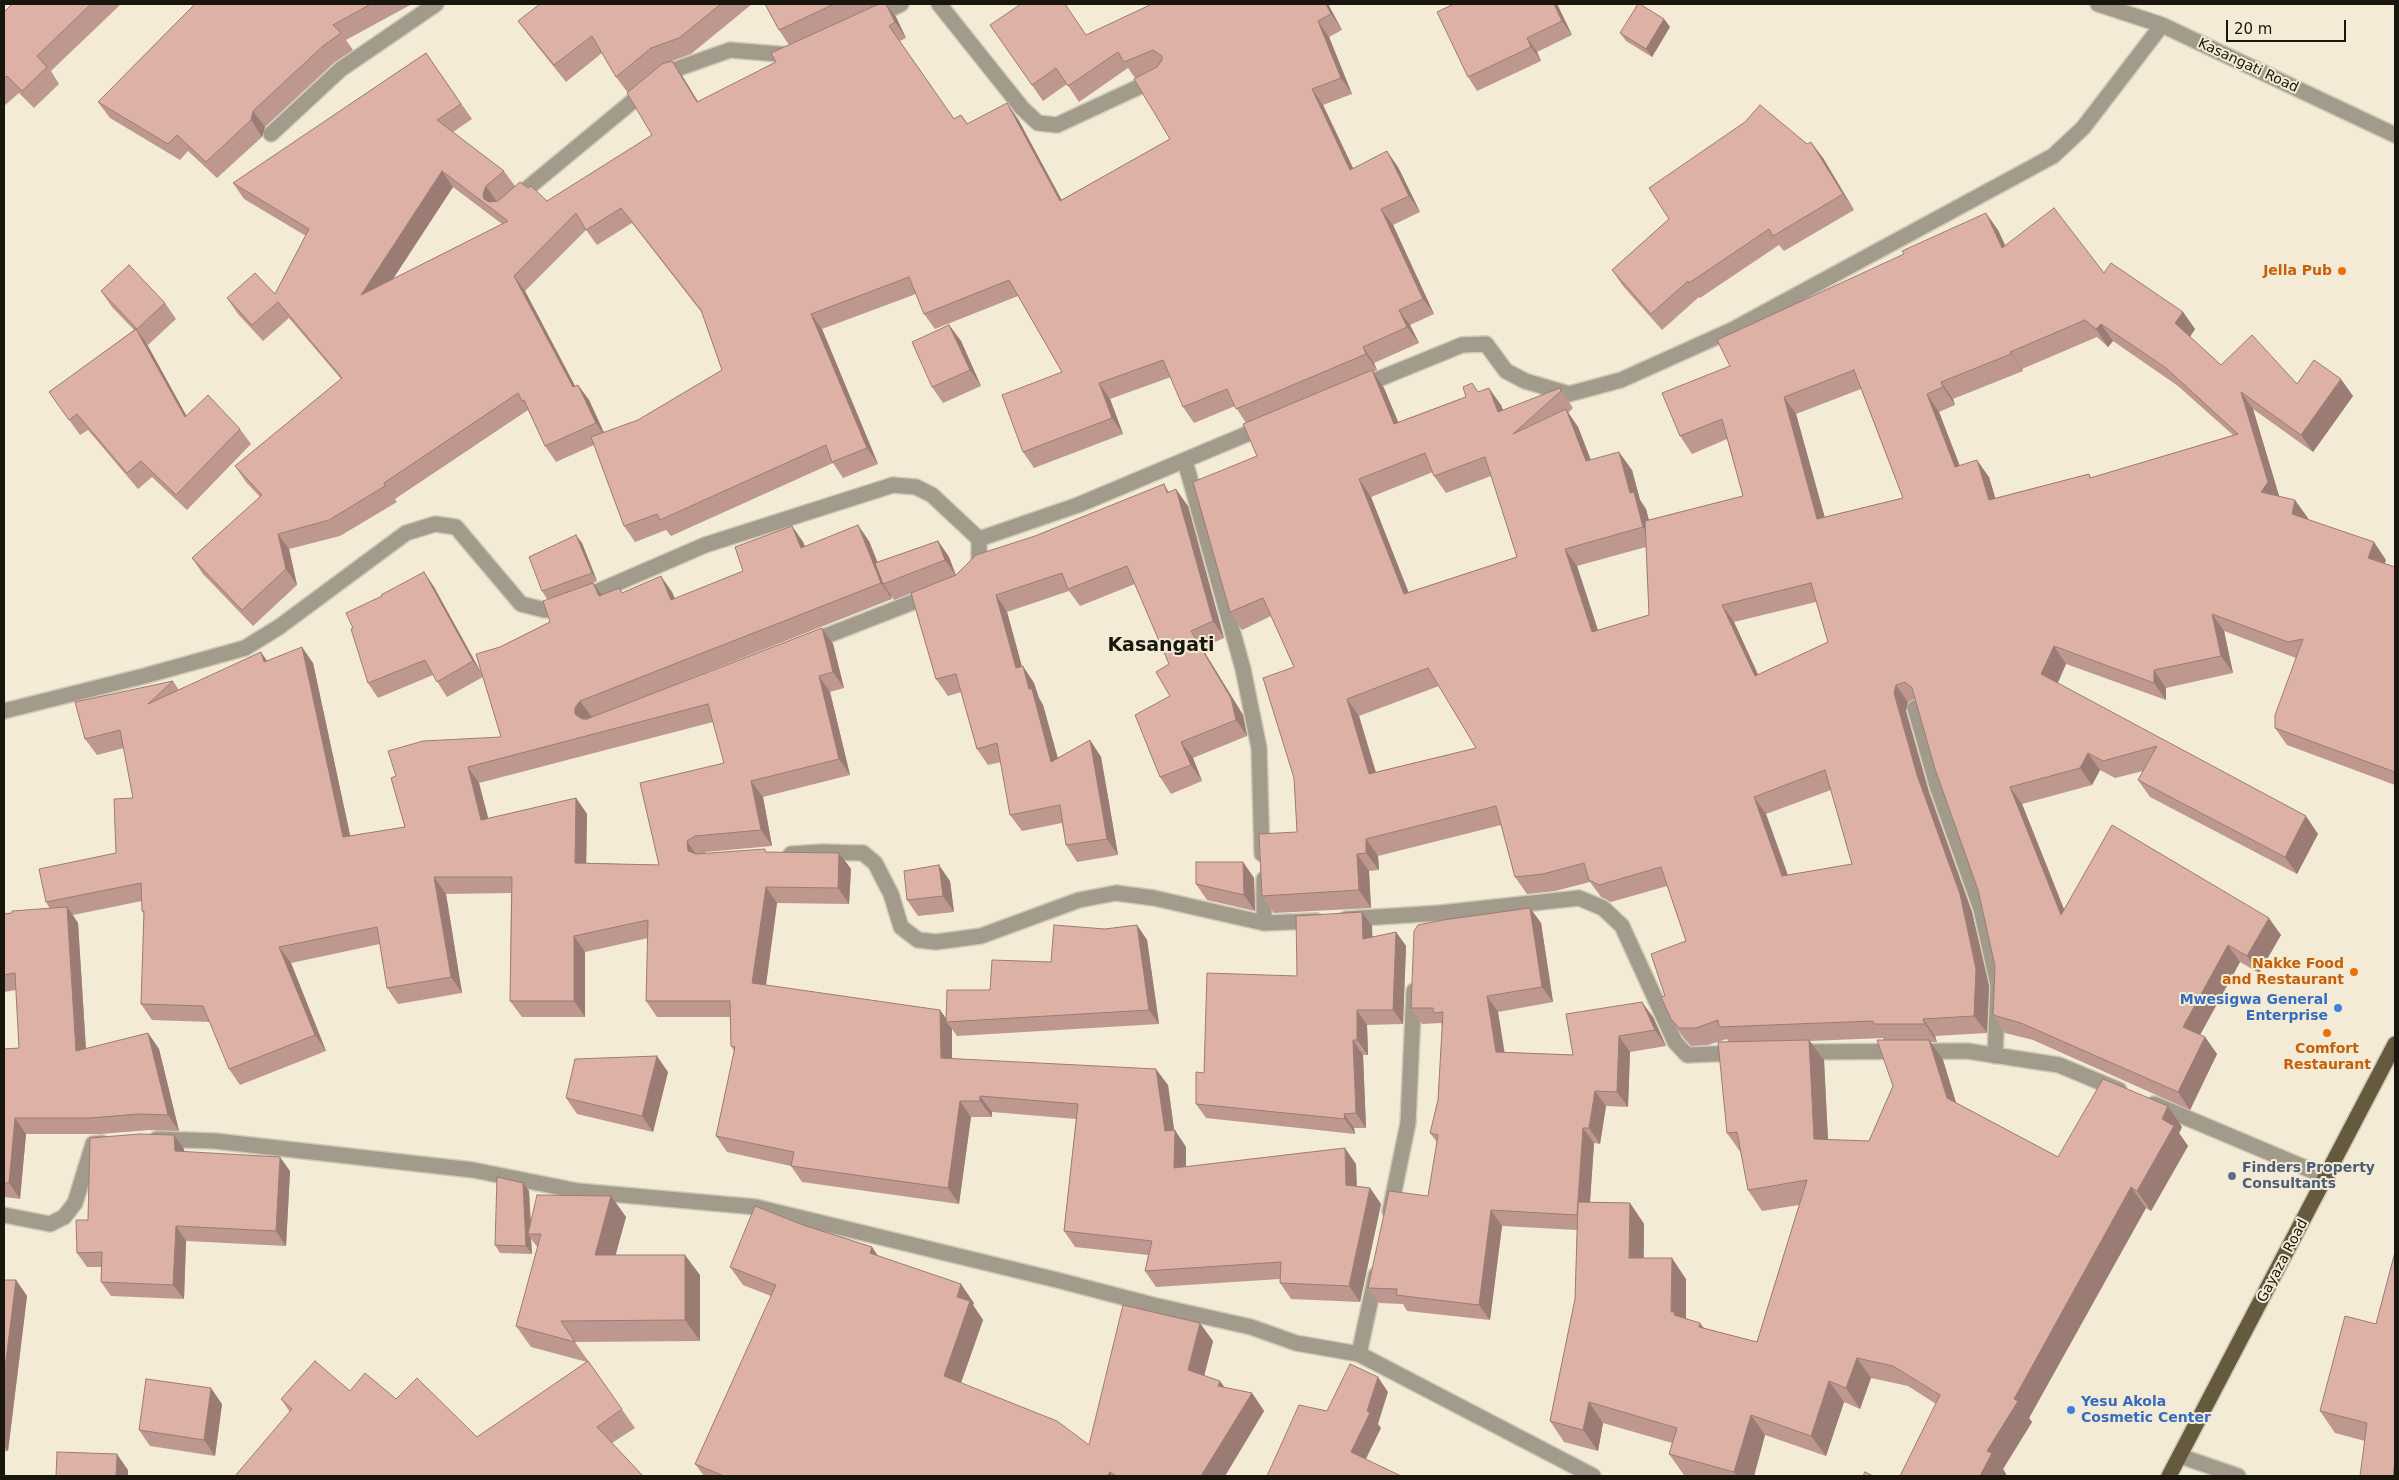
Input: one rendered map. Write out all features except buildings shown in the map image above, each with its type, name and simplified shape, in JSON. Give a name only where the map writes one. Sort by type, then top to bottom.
[{"type":"main road","name":"Gayaza Road","points":[[2169,1476],[2395,1044]]},
{"type":"street","points":[[271,134],[342,69],[436,4]]},
{"type":"street","points":[[860,22],[901,4]]},
{"type":"street","points":[[939,4],[1022,108],[1038,123],[1057,125],[1164,75]]},
{"type":"street","name":"Kasangati Road","points":[[2098,4],[2162,25],[2395,135]]},
{"type":"street","points":[[1345,392],[1462,345],[1486,344],[1506,371],[1525,381],[1570,394],[1621,380],[1732,330],[2053,156],[2083,128],[2162,25]]},
{"type":"street","points":[[503,209],[668,72],[730,50],[790,56],[805,48]]},
{"type":"street","points":[[979,539],[1078,506],[1283,419]]},
{"type":"street","points":[[1185,461],[1243,669],[1259,748],[1260,820],[1265,895],[1264,923]]},
{"type":"street","points":[[4,711],[144,676],[245,648],[279,627],[406,534],[435,524],[456,527],[521,604],[545,610],[578,600],[705,545],[893,485],[916,487],[932,495],[979,539],[979,568],[964,582]]},
{"type":"street","points":[[798,647],[946,590]]},
{"type":"street","points":[[1914,708],[1938,789],[1981,909],[1988,937],[1998,985],[1995,1056]]},
{"type":"street","points":[[774,856],[821,852],[864,853],[875,863],[891,894],[901,927],[918,940],[936,942],[981,936],[1079,900],[1116,893],[1154,898],[1264,923],[1440,913],[1579,898],[1603,908],[1622,926],[1676,1042],[1687,1056],[1752,1053]]},
{"type":"street","points":[[1428,928],[1440,913]]},
{"type":"street","points":[[1386,1229],[1408,1123],[1415,972]]},
{"type":"street","points":[[1782,1052],[1967,1051],[2059,1065],[2327,1177]]},
{"type":"street","points":[[141,1140],[215,1141],[472,1170],[578,1190],[756,1207],[1153,1305],[1251,1327],[1296,1342],[1359,1354],[1593,1476]]},
{"type":"street","points":[[4,1214],[50,1224],[64,1217],[75,1204],[93,1144],[114,1142]]},
{"type":"street","points":[[1359,1354],[1380,1258]]},
{"type":"street","points":[[2180,1456],[2238,1476]]},
{"type":"place","name":"Jella Pub","points":[[2342,271]]},
{"type":"place","name":"Nakke Food and Restaurant","points":[[2354,972]]},
{"type":"place","name":"Mwesigwa General Enterprise","points":[[2338,1008]]},
{"type":"place","name":"Comfort Restaurant","points":[[2327,1033]]},
{"type":"place","name":"Finders Property Consultants","points":[[2232,1176]]},
{"type":"place","name":"Yesu Akola Cosmetic Center","points":[[2071,1410]]},
{"type":"district","name":"Kasangati","points":[[1161,646]]}]
